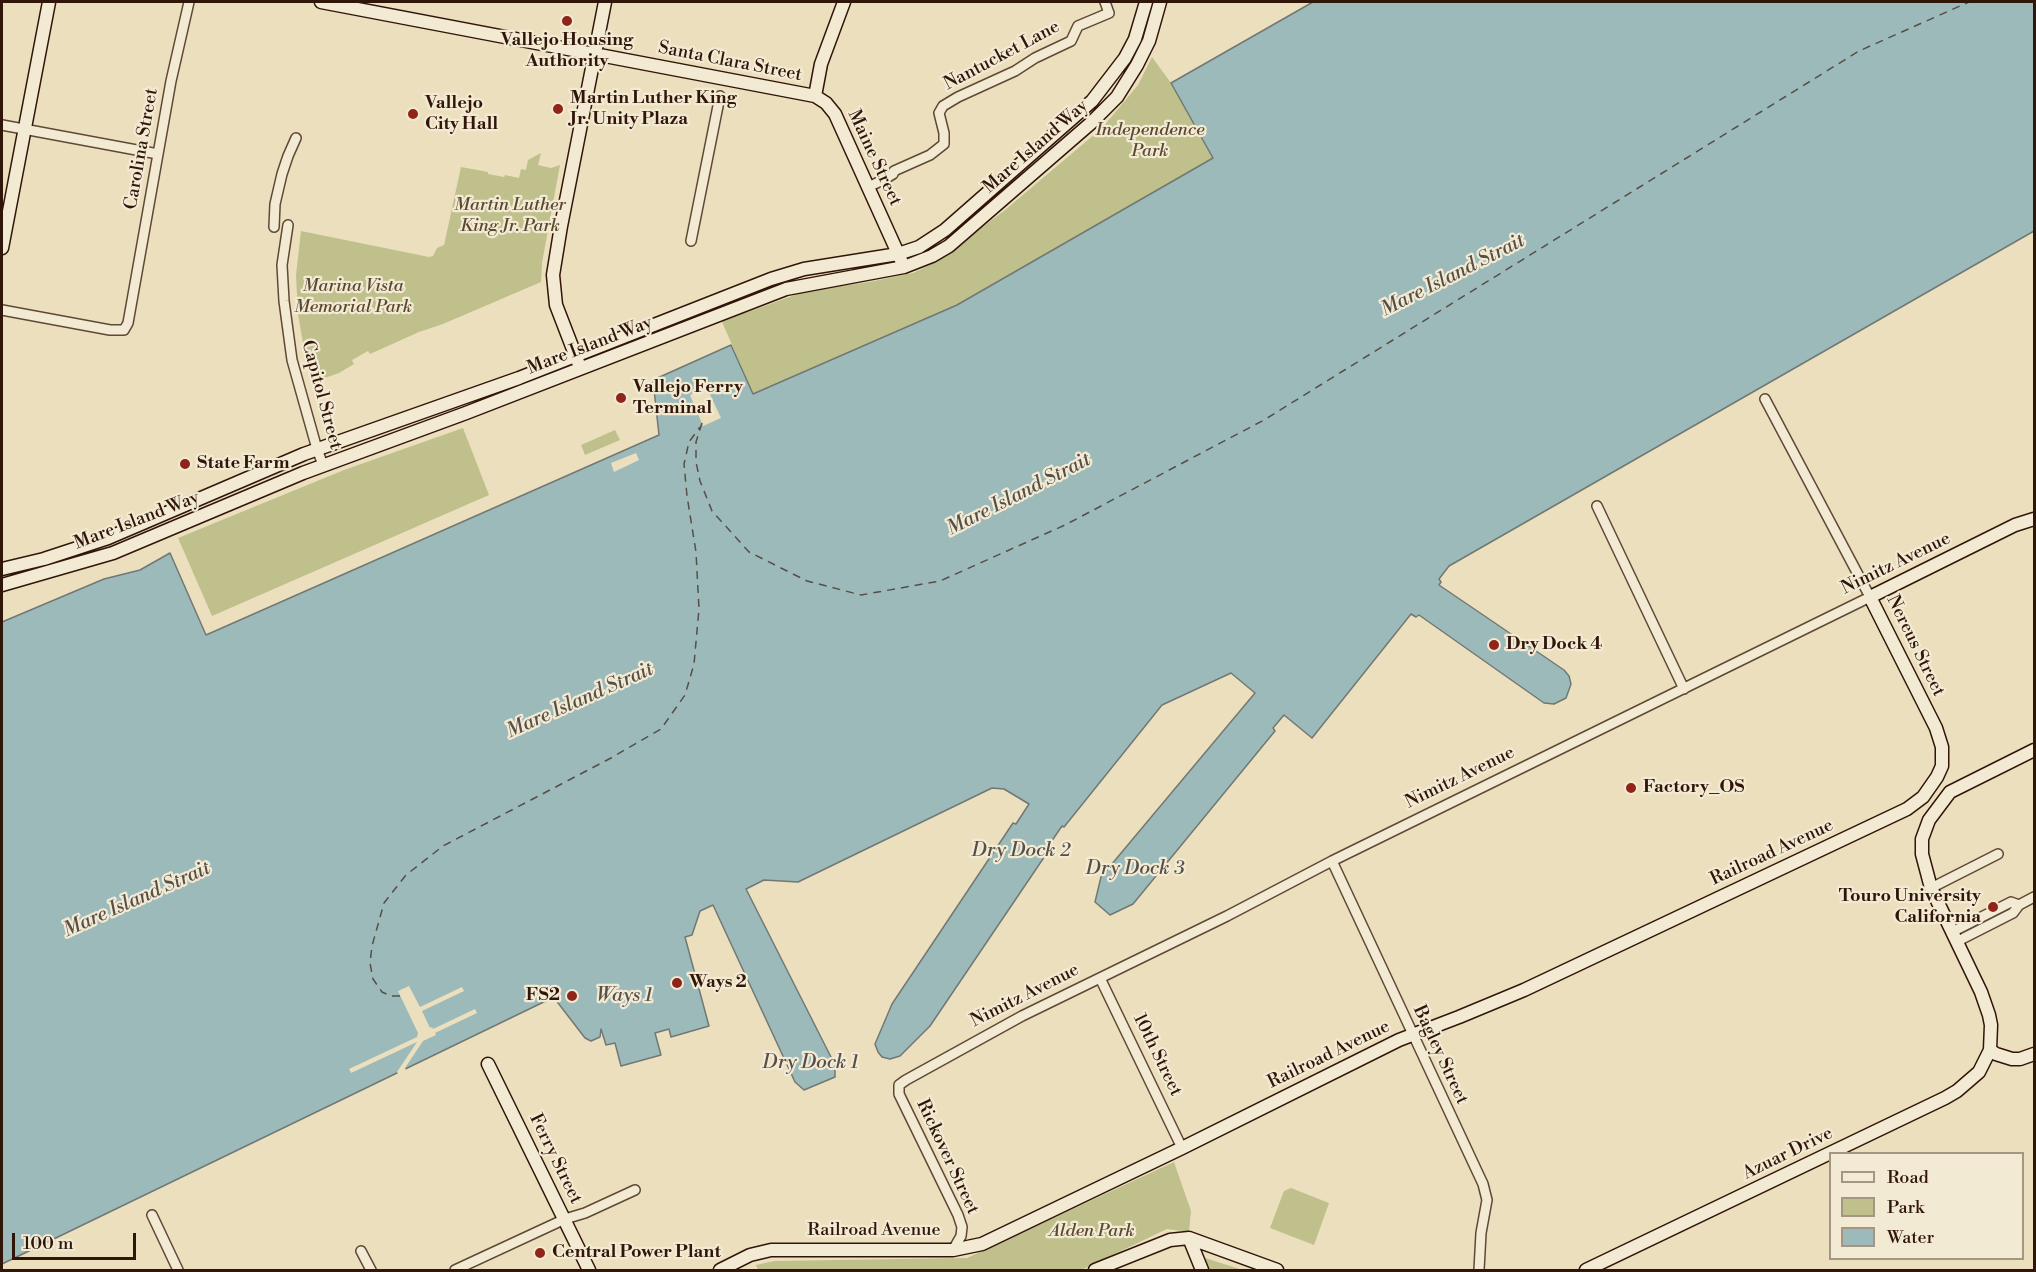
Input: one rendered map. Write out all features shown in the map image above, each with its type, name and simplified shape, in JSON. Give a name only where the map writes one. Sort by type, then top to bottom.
[{"type":"main road","points":[[2,248],[49,2]]},
{"type":"main road","name":"Santa Clara Street","points":[[325,2],[815,96]]},
{"type":"main road","points":[[581,369],[556,305],[553,275],[605,2]]},
{"type":"main road","points":[[815,96],[821,64],[844,2]]},
{"type":"main road","name":"Mare Island Way","points":[[2,569],[44,559],[108,538],[317,449],[462,399],[771,279],[833,263],[898,254],[919,247],[954,222],[1080,112],[1104,87],[1125,58],[1135,39],[1146,2]]},
{"type":"main road","name":"Mare Island Way","points":[[2,585],[113,553],[323,465],[581,369],[786,289],[904,267],[932,256],[949,246],[1103,112],[1117,97],[1149,41],[1161,2]]},
{"type":"main road","name":"Maine Street","points":[[815,96],[826,103],[835,114],[904,267]]},
{"type":"main road","name":"Nimitz Avenue","points":[[1870,597],[2015,525],[2034,519]]},
{"type":"main road","name":"Nereus Street","points":[[1870,597],[1936,728],[1942,747],[1942,766],[1932,785]]},
{"type":"main road","points":[[2034,750],[1956,788],[1943,799],[1929,820],[1922,838],[1922,854],[1931,888],[1988,1009],[1991,1025],[1990,1050],[2013,1059],[2034,1054]]},
{"type":"main road","name":"Railroad Avenue","points":[[720,1270],[740,1266],[750,1255],[780,1250],[953,1250],[975,1246],[997,1238],[1412,1035],[1524,990],[1899,813],[1917,804],[1932,785]]},
{"type":"main road","name":"Azuar Drive","points":[[1832,1152],[1951,1095],[1979,1072],[1990,1050]]},
{"type":"main road","name":"Ferry Street","points":[[488,1064],[589,1270]]},
{"type":"main road","name":"Azuar Drive","points":[[1586,1270],[1829,1153]]},
{"type":"main road","points":[[1189,1238],[1202,1270]]},
{"type":"main road","points":[[1095,1270],[1170,1240],[1189,1238],[1277,1270]]},
{"type":"street","name":"Carolina Street","points":[[2,310],[110,330],[124,330],[128,323],[132,303],[171,81],[189,2]]},
{"type":"street","name":"Nantucket Lane","points":[[868,187],[893,174],[894,171],[930,155],[944,144],[939,113],[943,106],[1071,41],[1078,26],[1109,13],[1105,2]]},
{"type":"street","points":[[691,241],[720,96]]},
{"type":"street","points":[[2,125],[158,154]]},
{"type":"street","points":[[274,227],[275,204],[282,174],[296,138]]},
{"type":"street","name":"Capitol Street","points":[[288,225],[282,265],[292,360],[323,465]]},
{"type":"street","name":"Nereus Street","points":[[1765,399],[1870,597]]},
{"type":"street","points":[[1597,506],[1684,689]]},
{"type":"street","name":"Nimitz Avenue","points":[[906,1080],[1022,1016],[1870,597]]},
{"type":"street","points":[[1931,888],[1998,854]]},
{"type":"street","name":"Bagley Street","points":[[1332,861],[1484,1184],[1487,1200],[1481,1233],[1479,1270]]},
{"type":"street","points":[[1954,937],[2013,913],[2019,905],[2034,897]]},
{"type":"street","name":"10th Street","points":[[1100,978],[1182,1148]]},
{"type":"street","name":"Rickover Street","points":[[906,1080],[899,1085],[899,1094],[962,1227],[961,1236],[953,1250]]},
{"type":"street","points":[[455,1270],[565,1219],[585,1213],[635,1190]]},
{"type":"street","points":[[152,1215],[178,1270]]},
{"type":"street","points":[[361,1251],[371,1270]]},
{"type":"green space","name":"Independence Park","points":[[1152,57],[1171,83],[1213,158],[957,305],[753,394],[720,317],[748,312],[803,292],[913,273],[936,262],[1005,210],[1102,128],[1138,85]]},
{"type":"green space","name":"Marina Vista Memorial Park","points":[[541,153],[538,165],[551,168],[560,165],[542,263],[541,282],[370,354],[368,351],[352,360],[354,364],[339,373],[313,382],[298,314],[296,275],[301,231],[433,256],[437,248],[444,245],[461,167],[488,172],[488,174],[519,178],[521,169],[526,170],[528,160]]},
{"type":"green space","points":[[463,428],[489,495],[212,616],[178,538],[344,470]]},
{"type":"green space","points":[[615,430],[620,440],[585,455],[581,445]]},
{"type":"green space","name":"Alden Park","points":[[1174,1162],[1191,1211],[1189,1232],[1167,1229],[1081,1270],[758,1270],[756,1265],[774,1261],[967,1258]]},
{"type":"green space","points":[[1291,1188],[1329,1203],[1314,1245],[1270,1228],[1284,1191]]},
{"type":"green space","points":[[1205,1258],[1243,1270],[1204,1270],[1202,1264]]},
{"type":"water","points":[[1313,2],[2034,2],[2034,231],[1449,566],[1439,579],[1441,582],[1439,585],[1564,670],[1571,684],[1566,698],[1554,704],[1544,703],[1419,615],[1416,617],[1411,614],[1312,738],[1284,715],[1273,728],[1275,731],[1133,904],[1110,915],[1095,902],[1101,877],[1255,693],[1231,673],[1162,705],[1064,827],[1062,826],[1049,845],[1051,847],[930,1026],[900,1056],[890,1059],[882,1057],[875,1044],[892,1004],[1013,823],[1016,824],[1029,804],[1004,789],[992,788],[798,882],[764,880],[746,889],[835,1065],[835,1077],[804,1090],[795,1082],[713,905],[700,911],[692,935],[685,937],[709,1026],[671,1037],[669,1029],[655,1033],[661,1055],[621,1066],[615,1043],[606,1045],[601,1029],[600,1037],[591,1041],[585,1038],[552,998],[2,1264],[2,622],[104,579],[140,570],[170,553],[206,635],[659,435],[653,380],[731,345],[753,394],[957,305],[1213,158],[1171,83]]},
{"type":"pier","name":"Vallejo Ferry Terminal","points":[[707,388],[721,418],[703,426],[690,395]]},
{"type":"pier","points":[[636,453],[639,460],[614,472],[611,463]]},
{"type":"pier","points":[[409,986],[420,1007],[462,987],[464,991],[422,1011],[430,1028],[433,1029],[475,1009],[477,1013],[423,1041],[405,1068],[406,1070],[398,1074],[397,1072],[417,1042],[351,1073],[349,1069],[417,1037],[418,1033],[398,991]]},
{"type":"ferry route","points":[[702,423],[696,442],[696,462],[700,481],[712,511],[749,552],[807,581],[861,595],[940,581],[1065,525],[1264,420],[1859,51],[1969,2]]},
{"type":"ferry route","points":[[400,996],[391,996],[382,992],[373,979],[370,963],[372,946],[384,903],[406,875],[443,846],[611,758],[661,729],[685,695],[694,664],[699,609],[696,552],[684,464],[689,442],[700,427]]},
{"type":"place","name":"Vallejo Housing Authority","points":[[567,21]]},
{"type":"place","name":"Martin Luther King Jr. Unity Plaza","points":[[558,109]]},
{"type":"place","name":"Vallejo City Hall","points":[[413,114]]},
{"type":"place","name":"Vallejo Ferry Terminal","points":[[621,398]]},
{"type":"place","name":"State Farm","points":[[185,464]]},
{"type":"place","name":"Dry Dock 4","points":[[1494,645]]},
{"type":"place","name":"Factory_OS","points":[[1631,788]]},
{"type":"place","name":"Touro University California","points":[[1993,907]]},
{"type":"place","name":"Ways 2","points":[[677,983]]},
{"type":"place","name":"FS2","points":[[572,996]]},
{"type":"place","name":"Central Power Plant","points":[[540,1253]]},
{"type":"park label","name":"Martin Luther King Jr. Park","points":[[510,216]]},
{"type":"water label","name":"Mare Island Strait","points":[[1453,276]]},
{"type":"water label","name":"Mare Island Strait","points":[[1019,495]]},
{"type":"water label","name":"Mare Island Strait","points":[[580,701]]},
{"type":"water label","name":"Dry Dock 2","points":[[1021,851]]},
{"type":"water label","name":"Dry Dock 3","points":[[1135,869]]},
{"type":"water label","name":"Mare Island Strait","points":[[137,900]]},
{"type":"water label","name":"Ways 1","points":[[624,996]]},
{"type":"water label","name":"Dry Dock 1","points":[[810,1063]]}]
